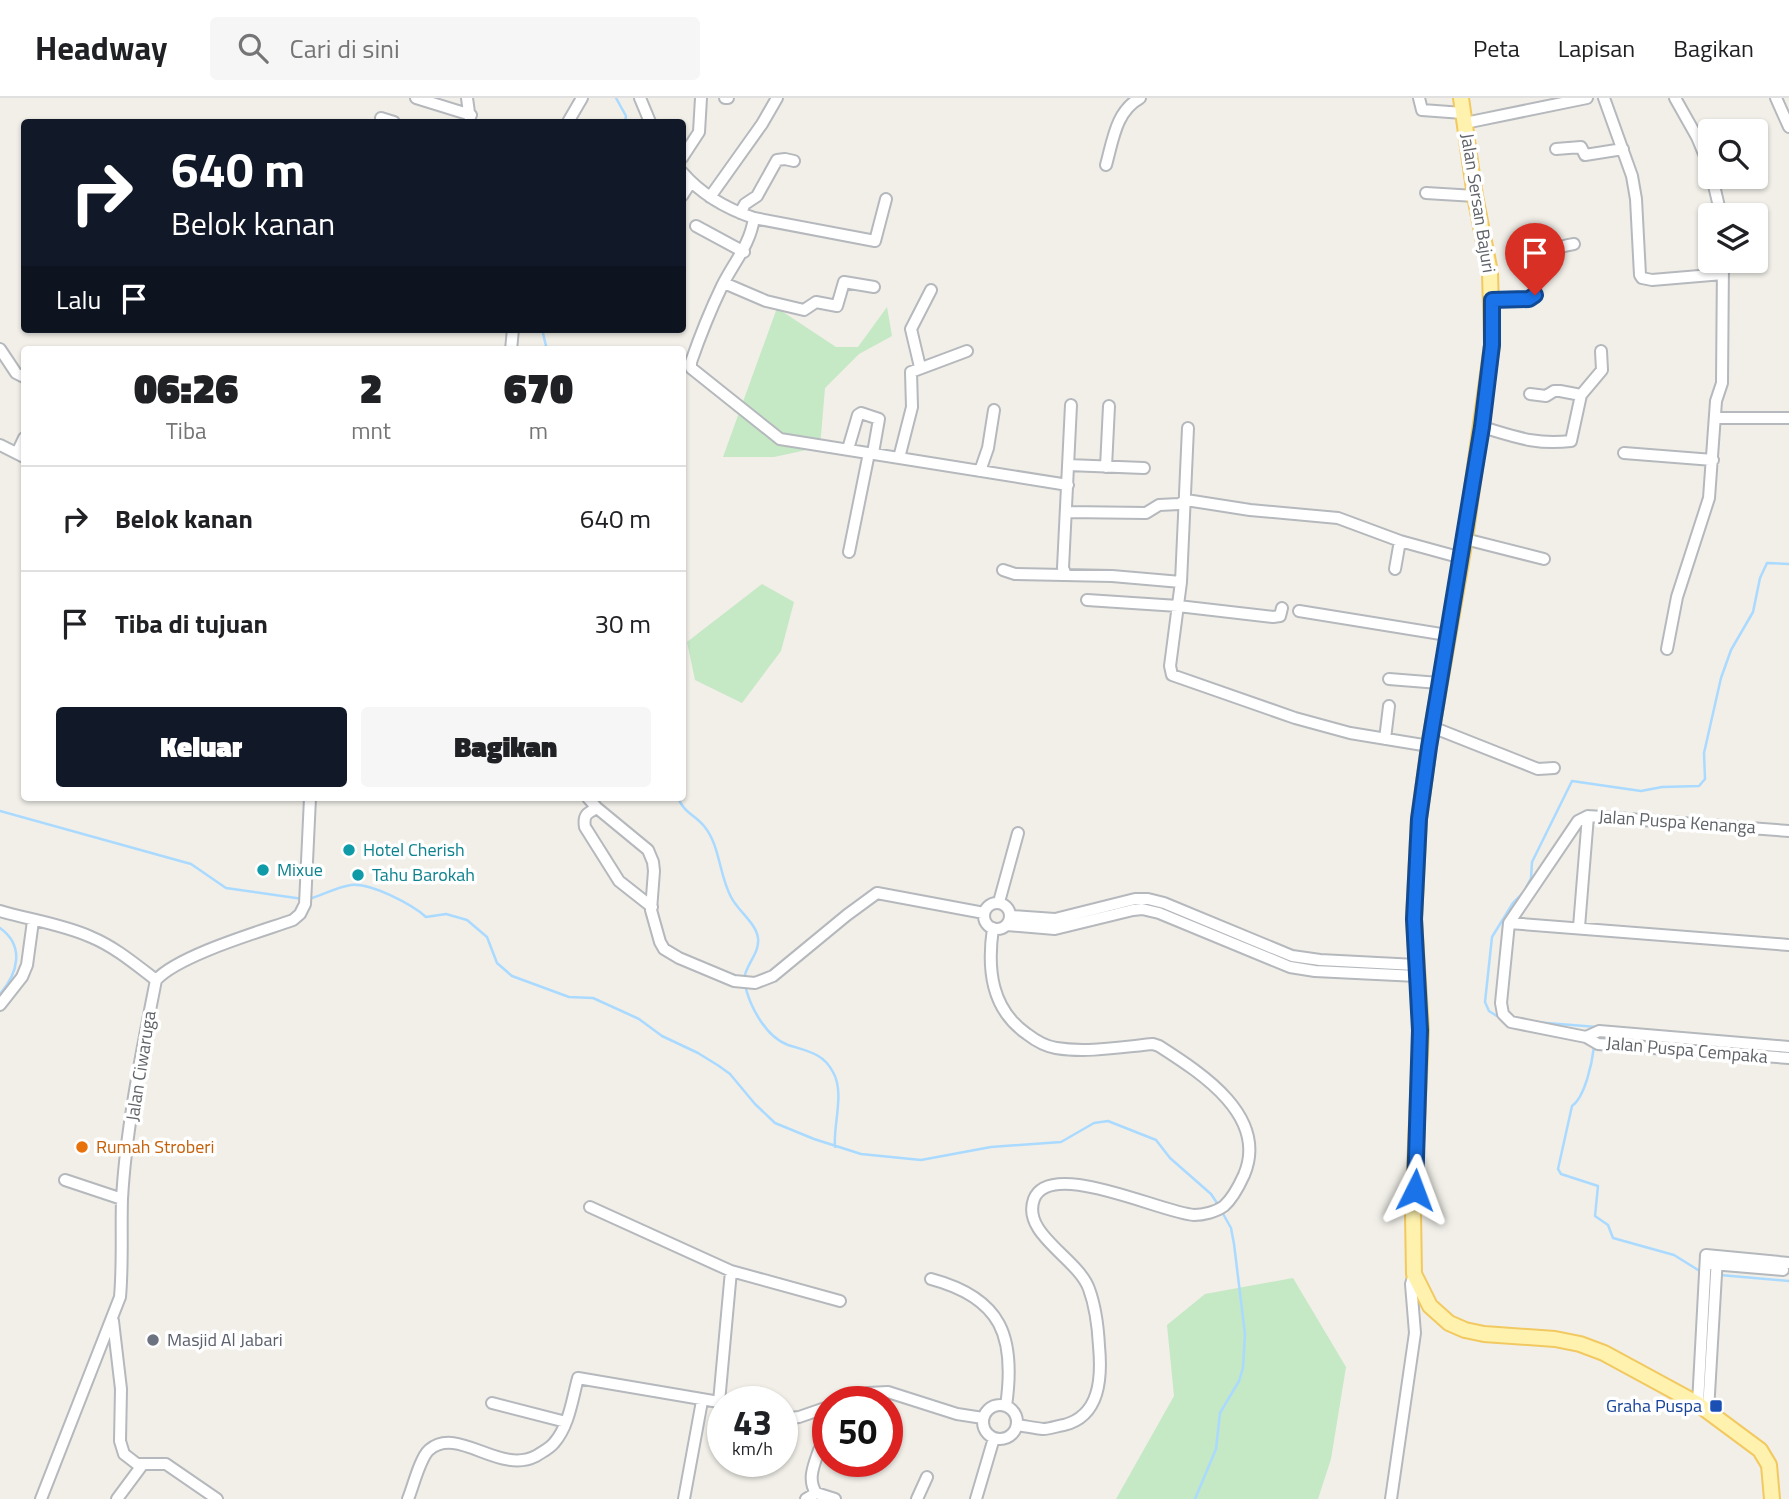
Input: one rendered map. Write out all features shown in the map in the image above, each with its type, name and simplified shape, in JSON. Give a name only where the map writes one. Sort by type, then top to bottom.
[{"type":"main road","name":"Jalan Sersan Bajuri","points":[[1461,98],[1475,196],[1490,272],[1492,345],[1465,540],[1429,747],[1417,854],[1414,919],[1420,1030],[1413,1213],[1414,1274],[1430,1306],[1448,1323],[1484,1334],[1555,1339],[1580,1344],[1604,1353],[1703,1408],[1760,1450],[1769,1465],[1772,1499]]},
{"type":"street","points":[[416,98],[470,119],[467,98]]},
{"type":"street","points":[[570,119],[582,98]]},
{"type":"street","points":[[640,98],[649,119]]},
{"type":"street","points":[[686,152],[699,132],[701,98]]},
{"type":"street","points":[[710,197],[762,124],[777,98]]},
{"type":"street","points":[[1106,164],[1122,112],[1140,98]]},
{"type":"street","points":[[1419,98],[1422,110],[1464,118],[1587,98]]},
{"type":"street","points":[[1604,98],[1630,166],[1636,199],[1638,271],[1642,278],[1651,280],[1723,274],[1722,383],[1716,401],[1709,498],[1677,597],[1667,649]]},
{"type":"street","points":[[1675,98],[1698,141]]},
{"type":"street","points":[[1776,98],[1789,127]]},
{"type":"street","points":[[1556,149],[1581,147],[1585,155],[1623,149]]},
{"type":"street","points":[[740,213],[745,204],[757,196],[775,163],[781,159],[794,161]]},
{"type":"street","points":[[686,176],[710,197],[754,218],[875,241],[886,199]]},
{"type":"street","points":[[686,189],[691,181]]},
{"type":"street","points":[[1426,193],[1475,196]]},
{"type":"street","points":[[754,218],[752,234],[724,283],[704,326],[691,368],[780,439],[1068,485]]},
{"type":"street","points":[[696,226],[744,252]]},
{"type":"street","points":[[1492,300],[1529,299],[1535,295],[1536,273],[1544,258],[1556,246],[1574,244]]},
{"type":"street","points":[[724,283],[765,301],[804,310],[816,302],[836,306],[844,282],[874,287]]},
{"type":"street","points":[[920,367],[911,328],[931,290]]},
{"type":"street","points":[[0,349],[16,373],[21,376]]},
{"type":"street","points":[[899,458],[912,407],[911,373],[920,367],[967,351]]},
{"type":"street","points":[[1482,427],[1534,442],[1571,440],[1581,395],[1602,370],[1601,351]]},
{"type":"street","points":[[1530,394],[1546,396],[1560,391],[1581,395]]},
{"type":"street","points":[[1066,575],[1063,568],[1070,405]]},
{"type":"street","points":[[1106,467],[1109,406]]},
{"type":"street","points":[[980,471],[988,448],[994,410]]},
{"type":"street","points":[[848,449],[858,415],[861,413],[879,419],[849,552]]},
{"type":"street","points":[[1715,418],[1789,418]]},
{"type":"street","points":[[1188,428],[1181,582],[1170,666],[1175,677],[1295,718],[1350,733],[1429,747]]},
{"type":"street","points":[[0,445],[21,455]]},
{"type":"street","points":[[1624,453],[1713,460]]},
{"type":"street","points":[[1069,465],[1144,468]]},
{"type":"street","points":[[1067,512],[1146,513],[1159,505],[1179,504],[1186,500],[1250,510],[1338,518],[1400,541],[1462,558]]},
{"type":"street","points":[[1465,540],[1544,559]]},
{"type":"street","points":[[1395,569],[1400,541]]},
{"type":"street","points":[[1003,570],[1015,574],[1181,582]]},
{"type":"street","points":[[1087,600],[1178,606],[1273,617],[1280,615],[1282,608]]},
{"type":"street","points":[[1299,611],[1447,635]]},
{"type":"street","points":[[1389,679],[1439,683]]},
{"type":"street","points":[[1385,739],[1389,706]]},
{"type":"street","points":[[1432,727],[1538,769],[1554,768]]},
{"type":"street","points":[[0,911],[50,923],[90,937],[114,948],[156,980],[162,973],[201,953],[293,920],[305,898],[310,801]]},
{"type":"street","points":[[591,801],[648,850],[651,856],[654,880],[653,922],[660,942],[670,954],[720,976],[748,983],[773,976],[846,915],[877,893],[984,913]]},
{"type":"street","points":[[597,808],[587,814],[585,827],[619,881],[652,907]]},
{"type":"street","points":[[1578,928],[1588,816]]},
{"type":"street","name":"Jalan Puspa Kenanga","points":[[1506,1019],[1501,1003],[1509,923],[1575,823],[1588,816],[1789,831]]},
{"type":"street","points":[[999,902],[1018,833]]},
{"type":"street","points":[[1009,921],[1008,908],[999,902],[990,904],[984,913],[986,922],[993,928],[1000,929],[1009,921],[1055,919],[1142,899],[1164,903],[1198,923],[1292,956],[1417,971]]},
{"type":"street","points":[[0,1005],[22,977],[33,921]]},
{"type":"street","points":[[1509,923],[1789,945]]},
{"type":"street","points":[[993,928],[990,970],[995,993],[1004,1013],[1015,1026],[1040,1044],[1057,1048],[1109,1048],[1153,1044],[1159,1046],[1196,1070],[1230,1102],[1247,1125],[1250,1161],[1238,1189],[1223,1206],[1210,1213],[1193,1215],[1109,1191],[1059,1182],[1045,1186],[1035,1196],[1031,1210],[1036,1228],[1079,1271],[1088,1286],[1096,1310],[1101,1366],[1097,1396],[1084,1416],[1072,1423],[1046,1429],[1017,1425]]},
{"type":"street","name":"Jalan Ciwaruga","points":[[41,1499],[120,1297],[124,1262],[122,1199],[136,1079],[156,980]]},
{"type":"street","name":"Jalan Puspa Cempaka","points":[[1506,1019],[1516,1024],[1586,1037],[1598,1044],[1789,1058]]},
{"type":"street","points":[[1598,1044],[1599,1031]]},
{"type":"street","name":"Jalan Puspa Cempaka","points":[[1586,1037],[1599,1031],[1789,1047]]},
{"type":"street","points":[[1685,1051],[1686,1038]]},
{"type":"street","points":[[65,1180],[122,1199]]},
{"type":"street","points":[[590,1207],[731,1271],[840,1301]]},
{"type":"street","points":[[1713,1262],[1789,1263]]},
{"type":"street","points":[[1713,1262],[1789,1270]]},
{"type":"street","points":[[1703,1408],[1713,1262]]},
{"type":"street","points":[[722,1386],[731,1271]]},
{"type":"street","points":[[1391,1499],[1415,1333],[1411,1284],[1414,1274]]},
{"type":"street","points":[[931,1279],[969,1293],[983,1304],[1002,1328],[1008,1344],[1011,1370],[1006,1406]]},
{"type":"street","points":[[112,1318],[121,1389],[120,1441],[124,1454],[131,1461],[143,1464],[161,1462],[171,1466],[217,1499]]},
{"type":"street","points":[[408,1499],[426,1452],[438,1444],[452,1442],[501,1459],[526,1460],[554,1443],[566,1422],[578,1378],[707,1402]]},
{"type":"street","points":[[903,1397],[957,1414],[983,1418]]},
{"type":"street","points":[[684,1499],[702,1401]]},
{"type":"street","points":[[492,1403],[566,1422]]},
{"type":"street","points":[[1006,1406],[1015,1414],[1017,1425],[1006,1438],[994,1438],[984,1430],[983,1418],[992,1407],[1006,1406]]},
{"type":"street","points":[[976,1499],[994,1438]]},
{"type":"street","points":[[117,1499],[143,1464]]},
{"type":"street","points":[[812,1477],[811,1496],[835,1499]]},
{"type":"street","points":[[917,1499],[927,1477]]},
{"type":"green space","points":[[887,307],[892,336],[859,354],[825,388],[820,447],[774,457],[723,457],[777,308],[836,347],[858,347]]},
{"type":"green space","points":[[762,584],[794,602],[781,651],[742,703],[695,680],[687,642]]},
{"type":"green space","points":[[1293,1278],[1346,1367],[1331,1459],[1318,1499],[1116,1499],[1174,1396],[1167,1325],[1205,1294]]},
{"type":"waterway","points":[[616,98],[626,119]]},
{"type":"waterway","points":[[543,333],[546,346]]},
{"type":"waterway","points":[[1500,1018],[1489,1011],[1485,1002],[1492,937],[1513,903],[1524,892],[1531,878],[1532,862],[1572,781],[1641,791],[1662,787],[1699,786],[1705,779],[1704,753],[1721,678],[1731,650],[1753,612],[1760,578],[1767,563],[1789,564]]},
{"type":"waterway","points":[[680,801],[709,834],[731,897],[757,933],[757,949],[744,979]]},
{"type":"waterway","points":[[0,811],[191,864],[226,888],[303,899]]},
{"type":"waterway","points":[[309,899],[340,887],[359,885],[391,895],[426,917],[446,914],[467,920],[487,937],[497,963],[512,976],[569,997],[593,998],[639,1019],[662,1036],[698,1053],[730,1074],[775,1123],[814,1139],[861,1154],[921,1160],[991,1147],[1061,1142],[1094,1123],[1108,1121],[1156,1140],[1170,1158],[1211,1194],[1219,1206]]},
{"type":"waterway","points":[[0,928],[8,935],[16,951],[15,969],[0,994]]},
{"type":"waterway","points":[[745,985],[755,1012],[773,1035],[788,1045],[819,1057],[833,1072],[838,1089],[835,1147]]},
{"type":"waterway","points":[[1534,1022],[1597,1027]]},
{"type":"waterway","points":[[1761,1039],[1789,1042]]},
{"type":"waterway","points":[[1594,1047],[1584,1088],[1572,1106],[1558,1169],[1561,1174],[1598,1186],[1595,1216],[1608,1225],[1613,1238],[1674,1255],[1703,1273]]},
{"type":"waterway","points":[[1195,1499],[1216,1449],[1220,1413],[1239,1381],[1243,1368],[1245,1334],[1234,1244],[1231,1228],[1222,1212]]},
{"type":"waterway","points":[[1720,1275],[1789,1281]]},
{"type":"place","name":"Hotel Cherish","points":[[349,850]]},
{"type":"place","name":"Mixue","points":[[263,870]]},
{"type":"place","name":"Tahu Barokah","points":[[358,875]]},
{"type":"place","name":"Rumah Stroberi","points":[[82,1147]]},
{"type":"place","name":"Masjid Al Jabari","points":[[153,1340]]},
{"type":"place","name":"Graha Puspa","points":[[1716,1406]]},
{"type":"route","points":[[1415,1190],[1420,1030],[1414,919],[1419,819],[1482,427],[1492,345],[1492,300],[1529,299],[1535,295]]}]
